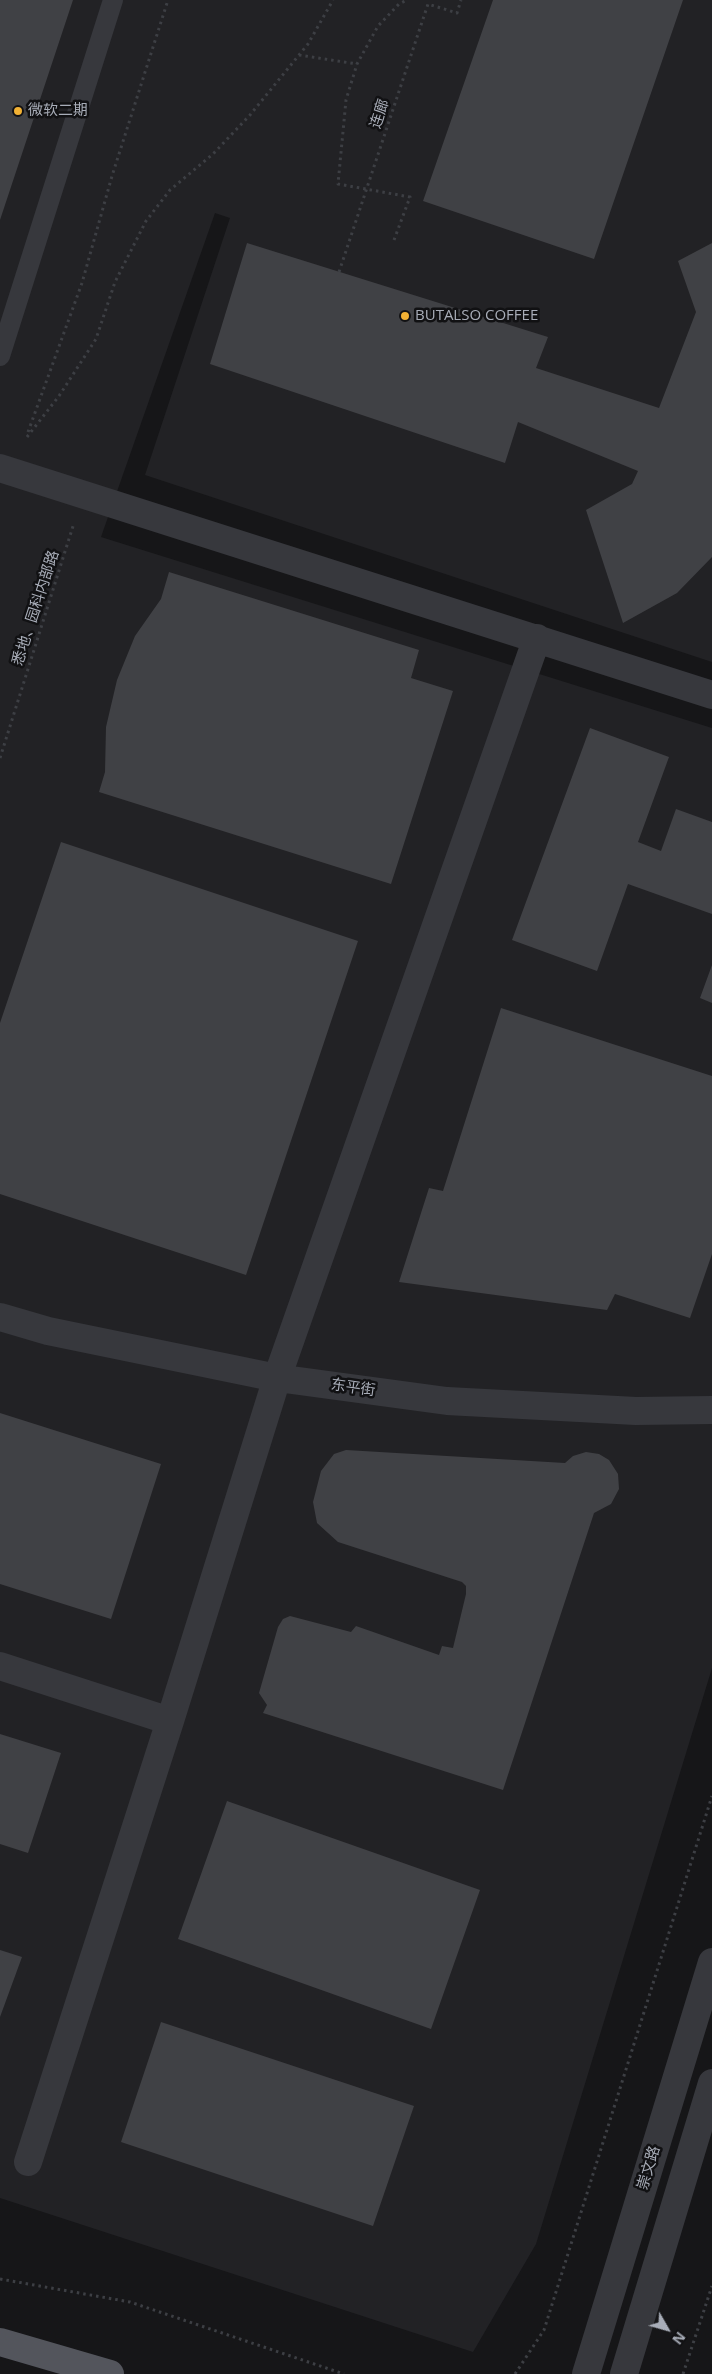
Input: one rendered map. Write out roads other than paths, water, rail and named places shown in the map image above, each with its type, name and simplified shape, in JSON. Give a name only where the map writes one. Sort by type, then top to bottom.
[{"type":"main road","points":[[0,2342],[110,2374]]},
{"type":"street","points":[[0,468],[712,695]]},
{"type":"street","points":[[28,2162],[170,1721],[276,1378],[537,638]]},
{"type":"street","name":"东平街","points":[[0,1316],[48,1331],[276,1378],[448,1401],[636,1411],[712,1410]]},
{"type":"street","points":[[0,1666],[170,1721]]},
{"type":"street","name":"崇文路","points":[[586,2374],[712,1962]]},
{"type":"street","points":[[624,2374],[712,2083]]},
{"type":"lane","points":[[0,356],[113,0]]},
{"type":"place","name":"微软二期","points":[[18,111]]},
{"type":"place","name":"BUTALSO COFFEE","points":[[405,316]]}]
